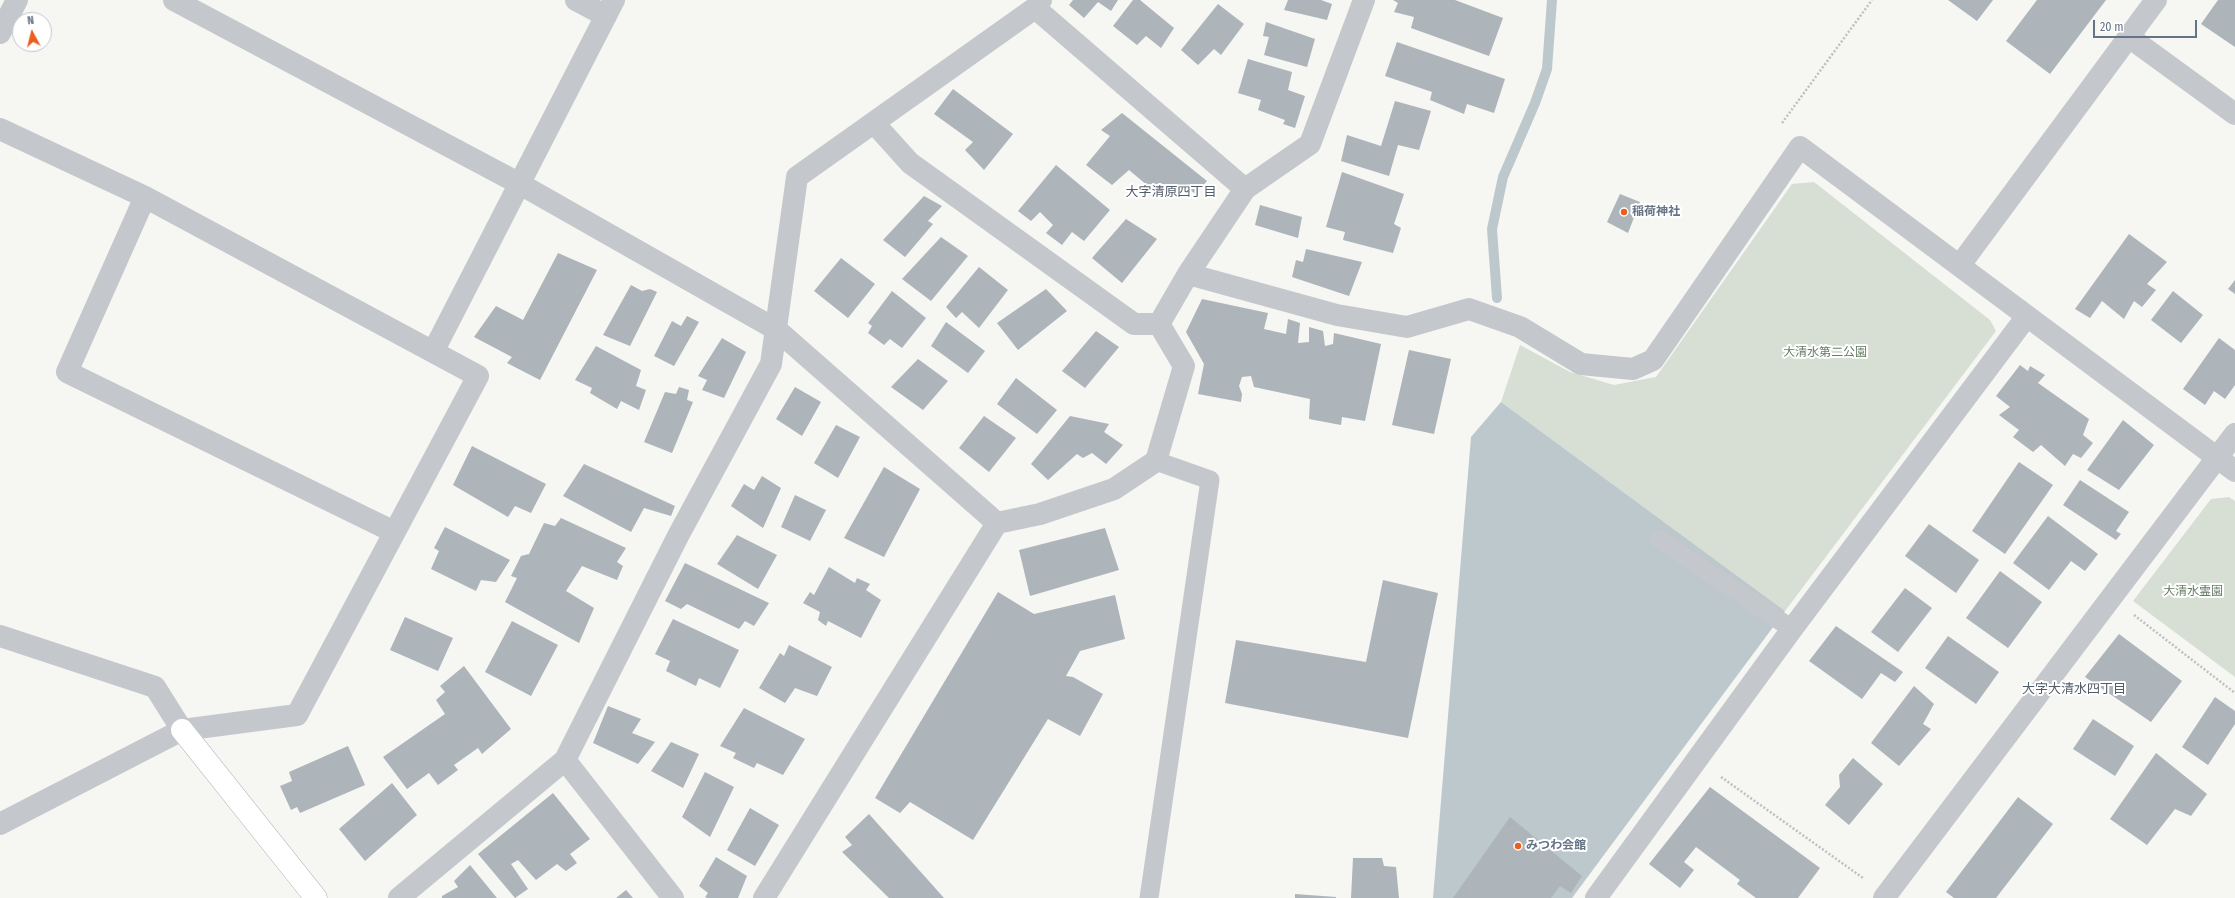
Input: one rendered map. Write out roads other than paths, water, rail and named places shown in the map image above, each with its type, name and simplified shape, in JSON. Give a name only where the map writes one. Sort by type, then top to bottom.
[{"type":"street","points":[[0,33],[17,0]]},
{"type":"street","points":[[174,0],[520,184],[777,330],[997,523]]},
{"type":"street","points":[[434,352],[610,8],[576,0]]},
{"type":"street","points":[[1159,324],[1188,274],[1245,190],[1310,144],[1364,0]]},
{"type":"street","points":[[1960,265],[2156,0]]},
{"type":"street","points":[[399,898],[565,760],[678,536],[771,364],[777,330],[797,176],[874,123],[1038,4],[1245,190]]},
{"type":"street","points":[[2128,37],[2235,114]]},
{"type":"street","points":[[874,123],[910,163],[1134,324],[1159,324]]},
{"type":"street","points":[[0,129],[145,197],[478,376],[297,715],[182,730],[0,824]]},
{"type":"street","points":[[1188,274],[1337,315],[1407,327],[1468,309],[1520,327],[1581,364],[1633,369],[1653,360],[1800,147],[2235,471]]},
{"type":"street","points":[[145,197],[67,372],[394,532]]},
{"type":"street","points":[[1596,898],[1792,630],[2026,316]]},
{"type":"street","points":[[764,898],[997,523],[1040,514],[1114,489],[1156,461],[1184,366],[1159,324]]},
{"type":"street","points":[[1886,896],[2235,434]]},
{"type":"street","points":[[0,636],[155,687],[182,730],[316,898]]},
{"type":"street","points":[[565,760],[673,898]]},
{"type":"lane","points":[[1149,898],[1210,480],[1156,461]]},
{"type":"lane","points":[[1659,539],[1792,630]]},
{"type":"waterway","points":[[1497,298],[1492,229],[1503,177],[1535,103],[1547,69],[1552,0]]},
{"type":"place","name":"稲荷神社","points":[[1624,212]]},
{"type":"place","name":"みつわ会館","points":[[1518,846]]},
{"type":"district","name":"大字清原四丁目","points":[[1171,192]]},
{"type":"district","name":"大字大清水四丁目","points":[[2074,689]]},
{"type":"park label","name":"大清水第二公園","points":[[1825,353]]},
{"type":"park label","name":"大清水霊園","points":[[2193,592]]}]
